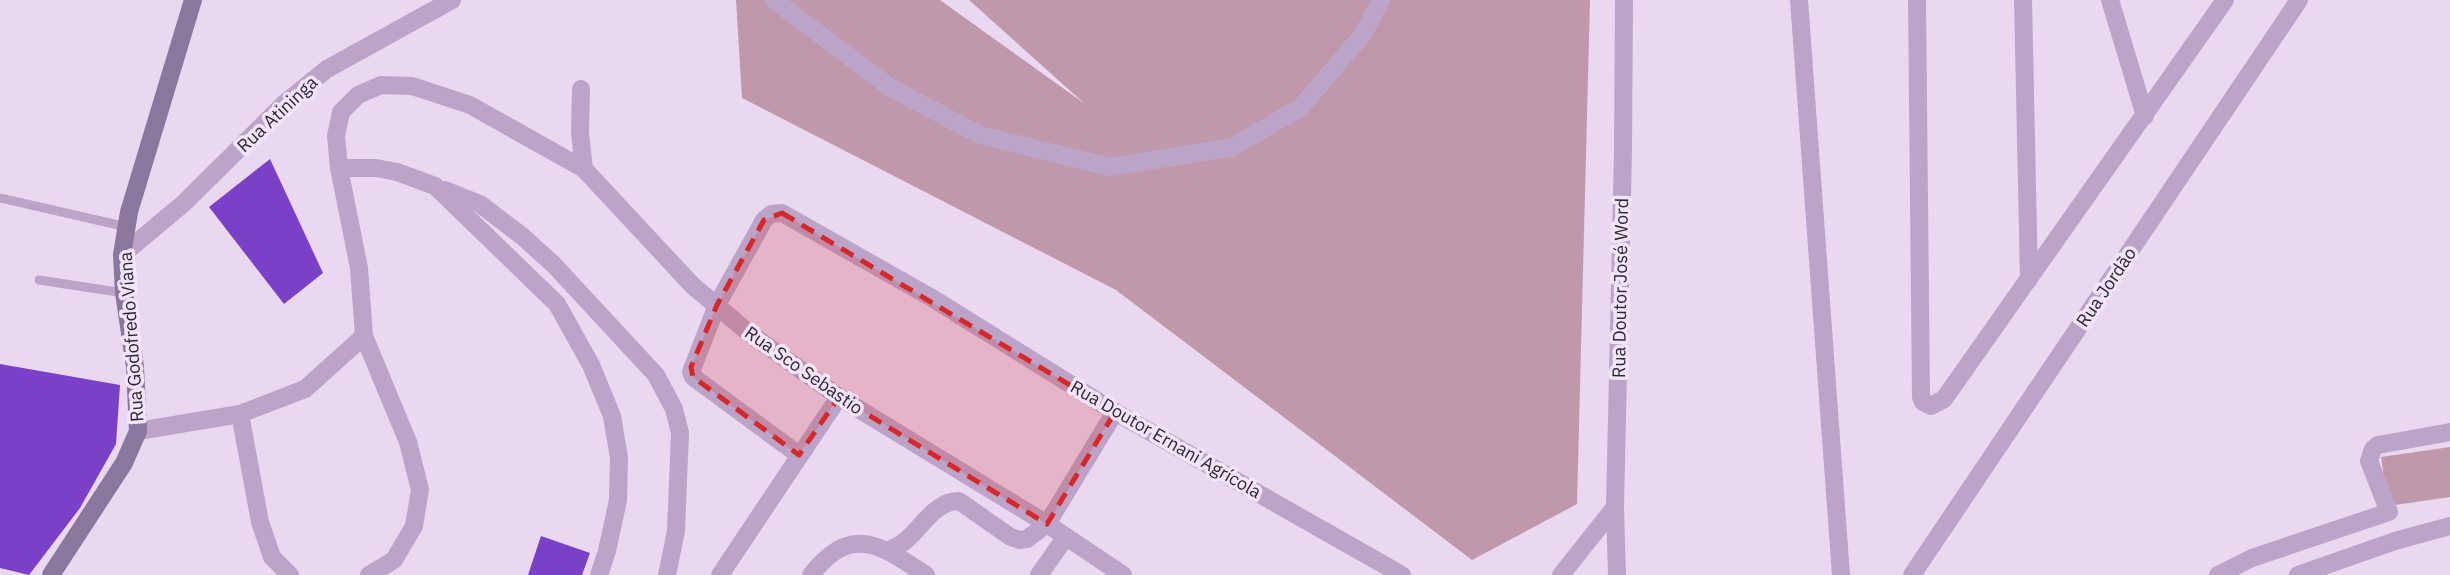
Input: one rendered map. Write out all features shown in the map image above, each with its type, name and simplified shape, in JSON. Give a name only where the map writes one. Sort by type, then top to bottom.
[{"type":"main road","name":"Rua Godofredo Viana","points":[[51,575],[124,463],[138,431],[135,367],[124,293],[122,255],[129,212],[193,0]]},
{"type":"street","name":"Rua Atininga","points":[[122,255],[184,203],[285,103],[327,69],[452,0]]},
{"type":"street","points":[[774,0],[891,88],[980,135],[1110,167],[1233,146],[1301,107],[1363,34],[1381,0]]},
{"type":"street","name":"Rua Doutor José Word","points":[[1617,575],[1615,507],[1624,0]]},
{"type":"street","points":[[1799,0],[1841,575]]},
{"type":"street","points":[[1917,0],[1921,397],[1923,402],[1931,406],[1944,399],[2225,0]]},
{"type":"street","points":[[2023,0],[2029,279]]},
{"type":"street","points":[[2110,0],[2145,116]]},
{"type":"street","name":"Rua Jordão","points":[[1912,575],[2299,0]]},
{"type":"street","name":"Rua Sco Sebastio","points":[[369,575],[394,560],[414,526],[420,490],[408,442],[364,336],[359,268],[336,136],[341,112],[358,94],[381,85],[412,86],[470,106],[584,169],[692,286],[749,333],[839,397],[1047,524],[1124,575]]},
{"type":"street","points":[[581,89],[580,133],[584,169]]},
{"type":"street","points":[[340,167],[376,168],[397,172],[480,204],[554,265],[656,375],[674,410],[680,433],[677,531],[667,575]]},
{"type":"street","points":[[435,186],[557,304],[591,365],[612,416],[619,458],[618,500],[599,575]]},
{"type":"street","name":"Rua Doutor Ernani Agrícola","points":[[717,305],[765,220],[771,214],[782,213],[932,298],[1115,412],[1402,575]]},
{"type":"street","points":[[717,305],[691,367],[693,377],[799,456]]},
{"type":"street","points":[[138,431],[240,414],[305,389],[364,336]]},
{"type":"street","points":[[720,575],[839,397]]},
{"type":"street","points":[[888,550],[901,546],[949,501],[959,501],[1009,536],[1019,540],[1027,539],[1047,524],[1115,412]]},
{"type":"street","points":[[240,414],[260,522],[272,557],[290,575]]},
{"type":"street","points":[[2395,541],[2389,512],[2370,461],[2373,449],[2378,445],[2450,432]]},
{"type":"street","points":[[1561,575],[1615,507]]},
{"type":"street","points":[[2218,575],[2252,558],[2389,512]]},
{"type":"street","points":[[2298,575],[2395,541],[2450,526]]},
{"type":"street","points":[[1040,575],[1065,538]]},
{"type":"street","points":[[811,575],[835,549],[852,544],[888,550],[926,575]]},
{"type":"lane","points":[[0,198],[127,226]]},
{"type":"lane","points":[[39,280],[124,293]]},
{"type":"highlighted area","points":[[782,213],[1115,412],[1047,524],[839,397],[799,455],[693,377],[691,367],[717,305],[764,220]]},
{"type":"shaded area","points":[[736,0],[940,0],[1085,104],[969,0],[1590,0],[1577,504],[1472,560],[1116,290],[742,98]]},
{"type":"shaded area","points":[[2450,447],[2450,497],[2388,506],[2381,457]]},
{"type":"building","points":[[270,159],[323,273],[284,304],[209,207]]},
{"type":"building","points":[[0,364],[120,385],[116,444],[80,508],[29,575],[0,568]]},
{"type":"building","points":[[541,536],[590,553],[582,575],[528,575]]}]
